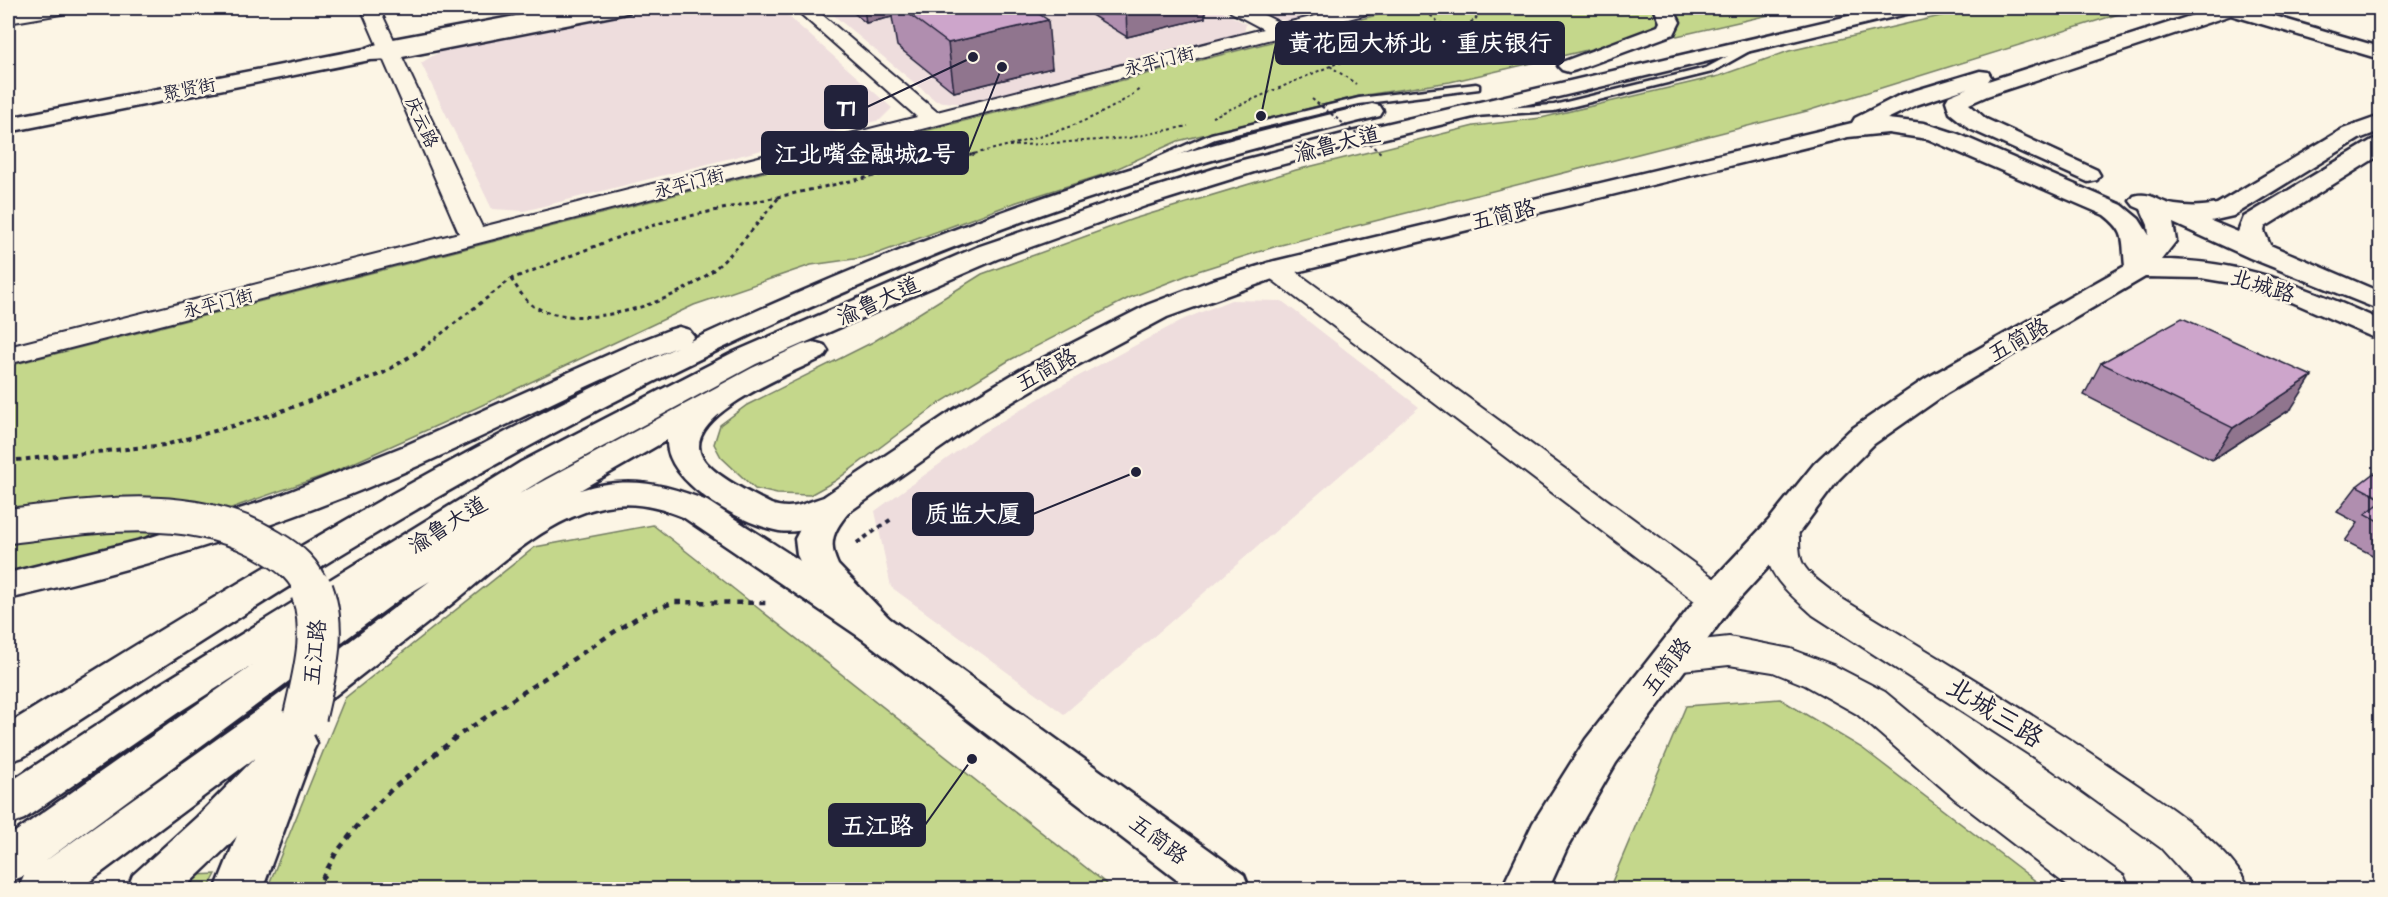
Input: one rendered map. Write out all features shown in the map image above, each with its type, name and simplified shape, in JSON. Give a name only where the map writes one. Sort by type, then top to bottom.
[{"type":"main road","name":"聚贤街","points":[[8,125],[587,8]]},
{"type":"main road","name":"聚贤街","points":[[383,51],[622,8]]},
{"type":"main road","points":[[1569,66],[1666,30],[1670,22],[1664,8]]},
{"type":"main road","name":"渝鲁大道","points":[[8,806],[165,701],[533,470],[745,358],[987,253],[1139,200],[1248,166],[1454,114],[1906,8]]},
{"type":"main road","name":"五简路","points":[[1848,130],[1908,100],[2190,8]]},
{"type":"main road","points":[[2380,53],[2231,8],[1957,100],[1958,108],[1978,124],[2152,205],[2199,215],[2215,214],[2351,134],[2380,123]]},
{"type":"main road","points":[[2245,8],[2380,48]]},
{"type":"main road","points":[[1546,72],[1822,9]]},
{"type":"main road","name":"渝鲁大道","points":[[8,745],[228,606],[429,488],[636,379],[896,260],[1106,183],[1268,136],[1499,82]]},
{"type":"main road","points":[[1908,100],[1907,106],[1924,114],[1942,115],[1958,108]]},
{"type":"main road","name":"五简路","points":[[1227,890],[875,628],[823,572],[815,555],[813,539],[820,524],[837,504],[961,418],[1093,343],[1157,311],[1220,287],[1275,269],[1848,130],[1900,125],[1932,132],[2113,210],[2130,222],[2137,234],[2139,269]]},
{"type":"main road","points":[[2259,252],[2251,231],[2253,223],[2380,145]]},
{"type":"main road","name":"五简路","points":[[1524,890],[1549,837],[1600,752],[1717,599],[1782,529],[1826,472],[1862,437],[1936,387],[2139,269],[2163,241],[2161,225],[2152,205]]},
{"type":"main road","name":"北城路","points":[[2152,205],[2380,302]]},
{"type":"main road","points":[[8,862],[387,590],[523,507],[724,395],[858,329],[987,253]]},
{"type":"main road","points":[[8,586],[135,556],[265,514],[377,471],[662,343],[896,260]]},
{"type":"main road","name":"北城路","points":[[2139,269],[2177,267],[2224,272],[2299,296],[2380,330]]},
{"type":"main road","points":[[724,395],[685,432],[682,447],[688,462],[700,475],[757,513],[778,519],[799,519],[816,515],[837,504]]},
{"type":"main road","points":[[42,890],[242,747],[499,547],[549,516],[580,501],[611,492],[638,491],[667,497],[695,509],[875,628]]},
{"type":"main road","name":"五江路","points":[[8,526],[82,518],[142,515],[193,518],[237,527],[273,546],[304,571],[320,614],[317,656],[300,729],[238,890]]},
{"type":"main road","points":[[150,890],[213,831],[300,729]]},
{"type":"street","points":[[8,18],[61,8]]},
{"type":"street","name":"庆云路","points":[[370,8],[383,51],[474,238]]},
{"type":"street","points":[[803,8],[933,120]]},
{"type":"street","points":[[1237,8],[1280,31]]},
{"type":"street","name":"永平门街","points":[[8,356],[1370,8]]},
{"type":"street","points":[[1275,269],[1717,599]]},
{"type":"street","name":"北城三路","points":[[1782,529],[1783,558],[1791,575],[1826,606],[2083,769],[2176,835],[2228,890]]},
{"type":"street","points":[[1673,657],[1729,651],[1778,658],[1820,675],[1870,703],[1970,786],[2108,890]]},
{"type":"path","points":[[1421,8],[1450,31]]},
{"type":"path","points":[[1210,118],[1329,66],[1448,34],[1475,20],[1482,8]]},
{"type":"path","points":[[8,461],[165,445],[271,415],[383,374],[418,353],[511,279],[629,233],[667,221],[923,167],[1006,146],[1070,126],[1120,105],[1145,85],[1152,63]]},
{"type":"path","points":[[1329,66],[1362,87]]},
{"type":"path","points":[[1312,99],[1381,153]]},
{"type":"path","points":[[1006,146],[1129,138],[1172,131],[1191,125]]},
{"type":"path","points":[[511,279],[532,306],[547,312],[570,316],[609,313],[662,299],[687,289],[711,272],[780,196]]},
{"type":"path","points":[[857,543],[893,518]]},
{"type":"path","points":[[316,890],[349,835],[418,766],[519,694],[615,631],[654,609],[674,602],[771,603]]},
{"type":"shaded area","points":[[665,8],[779,8],[892,108],[880,120],[524,211],[492,209],[421,63],[439,52]]},
{"type":"shaded area","points":[[825,8],[1217,8],[1246,24],[1244,32],[963,104],[936,101]]},
{"type":"shaded area","points":[[1253,8],[1353,8],[1297,22],[1275,19]]},
{"type":"shaded area","points":[[1231,300],[1282,301],[1419,407],[1064,714],[891,587],[875,511],[981,434],[1053,390],[1182,320]]},
{"type":"green space","points":[[1404,8],[1654,8],[1659,15],[1659,24],[1647,33],[1613,44],[1450,82],[1359,96],[1178,141],[1105,174],[1017,202],[879,253],[811,265],[694,305],[476,408],[331,473],[86,559],[8,572],[8,366]]},
{"type":"green space","points":[[1674,8],[1730,8],[1782,12],[1677,36],[1673,34],[1680,21]]},
{"type":"green space","points":[[1975,8],[2138,8],[1807,111],[1277,246],[1198,271],[1129,298],[1008,361],[938,404],[835,481],[810,495],[777,494],[755,489],[721,457],[714,444],[720,425],[747,405],[873,342],[982,274],[1133,219],[1296,170],[1474,126],[1541,118],[1719,76],[1789,51]]},
{"type":"green space","points":[[653,525],[1113,889],[267,889],[345,698],[535,547]]},
{"type":"green space","points":[[1780,699],[1862,748],[2046,889],[1609,889],[1686,706]]},
{"type":"green space","points":[[216,874],[208,889],[177,890],[193,875]]},
{"type":"building","points":[[901,8],[1030,8],[1048,20],[948,43]]},
{"type":"building","points":[[2182,318],[2312,376],[2233,428],[2101,363]]},
{"type":"building","points":[[2374,473],[2380,476],[2380,498],[2357,486]]},
{"type":"building","points":[[2380,503],[2380,522],[2365,514]]},
{"type":"place","name":"T1","points":[[973,57]]},
{"type":"place","name":"江北嘴金融城2号","points":[[1002,67]]},
{"type":"place","name":"黄花园大桥北‧重庆银行","points":[[1261,116]]},
{"type":"place","name":"质监大厦","points":[[1136,472]]},
{"type":"place","name":"五江路","points":[[972,759]]}]
